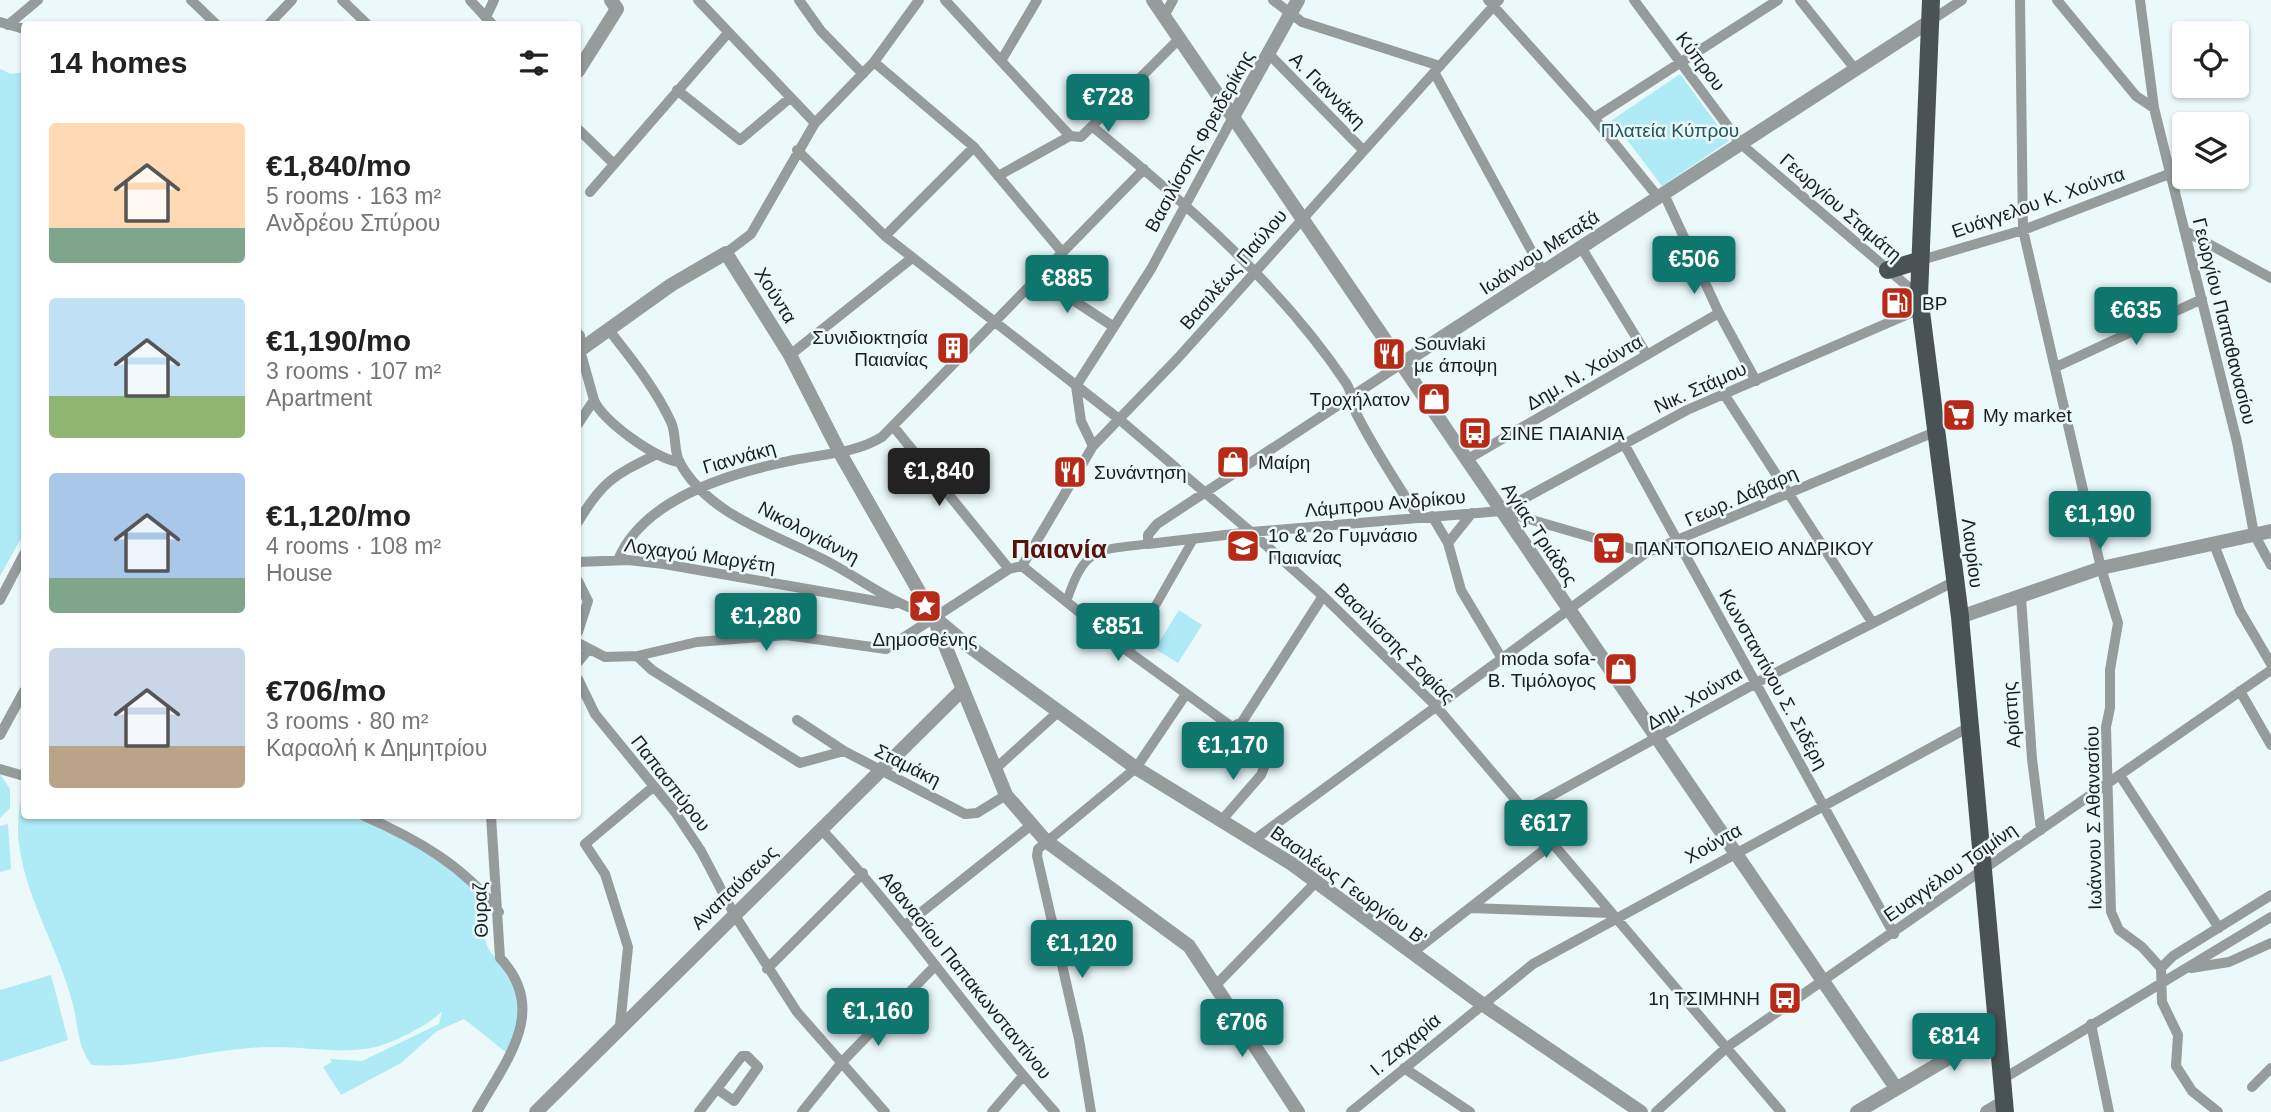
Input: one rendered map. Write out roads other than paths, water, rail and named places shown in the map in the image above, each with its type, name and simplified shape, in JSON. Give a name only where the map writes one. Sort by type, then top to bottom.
[{"type":"main road","name":"Λαυρίου","points":[[1931,0],[1918,261],[1920,302],[1960,617],[2004,1107]]},
{"type":"main road","points":[[1888,270],[1918,261]]},
{"type":"street","points":[[4,24],[38,0]]},
{"type":"street","points":[[191,0],[213,21]]},
{"type":"street","points":[[272,21],[292,0]]},
{"type":"street","points":[[342,0],[364,21]]},
{"type":"street","points":[[470,0],[489,21]]},
{"type":"street","points":[[489,21],[494,0]]},
{"type":"street","points":[[698,0],[815,123]]},
{"type":"street","points":[[799,0],[821,31],[863,74]]},
{"type":"street","points":[[581,344],[671,285],[726,253],[751,234],[797,150],[815,123],[874,62],[919,0]]},
{"type":"street","points":[[945,0],[1070,136],[1078,138],[1093,127],[1180,38]]},
{"type":"street","points":[[1001,61],[1038,0]]},
{"type":"street","name":"Αγίας Τριάδος","points":[[1153,0],[1896,1088]]},
{"type":"street","points":[[1164,16],[1173,0]]},
{"type":"street","points":[[1273,0],[1302,22],[1437,69],[1543,272]]},
{"type":"street","name":"Βασιλίσσης Φρειδερίκης","points":[[1076,386],[1186,205],[1298,0]]},
{"type":"street","name":"Κύπρου","points":[[1634,0],[1741,144]]},
{"type":"street","points":[[1594,118],[1778,0]]},
{"type":"street","points":[[1800,0],[1855,69]]},
{"type":"street","name":"Ιωάννου Μεταξά","points":[[1148,544],[1152,529],[1204,492],[1962,0]]},
{"type":"street","name":"Ιωάννου Σ Αθανασίου","points":[[2020,0],[2023,230],[2101,568],[2118,623],[2110,670],[2106,786],[2113,920],[2119,930],[2141,947],[2161,968]]},
{"type":"street","points":[[2057,0],[2136,96],[2154,107]]},
{"type":"street","name":"Γεωργίου Παπαθανασίου","points":[[2140,0],[2154,107],[2169,174],[2237,442],[2254,534],[2271,565]]},
{"type":"street","points":[[1494,2],[1661,196],[1756,381]]},
{"type":"street","name":"Βασιλέως Παύλου","points":[[1021,566],[1093,446],[1255,273],[1494,2]]},
{"type":"street","points":[[581,66],[618,3]]},
{"type":"street","points":[[4,24],[21,28]]},
{"type":"street","points":[[590,192],[729,33]]},
{"type":"street","name":"Α. Γιαννάκη","points":[[1269,54],[1363,150]]},
{"type":"street","points":[[874,62],[974,147],[1062,252]]},
{"type":"street","points":[[677,90],[740,140],[790,97]]},
{"type":"street","points":[[1093,127],[1186,205],[1255,273],[1305,329],[1349,386],[1355,410],[1381,459],[1418,517]]},
{"type":"street","points":[[581,132],[614,164]]},
{"type":"street","points":[[998,176],[1070,136]]},
{"type":"street","name":"Γεωργίου Σταμάτη","points":[[1741,144],[1888,270],[1920,302]]},
{"type":"street","points":[[884,236],[974,147]]},
{"type":"street","name":"Βασιλίσσης Σοφίας","points":[[797,150],[884,236],[1119,419],[1251,531],[1323,596],[1435,705],[1781,1112]]},
{"type":"street","name":"Γιαννάκη","points":[[618,560],[638,531],[668,505],[699,487],[794,460],[840,453],[870,444],[892,426],[1144,169]]},
{"type":"street","name":"Ευάγγελου Κ. Χούντα","points":[[1918,261],[2023,230],[2169,174]]},
{"type":"street","points":[[2185,231],[2271,278]]},
{"type":"street","points":[[1581,247],[1647,355]]},
{"type":"street","name":"Χούντα","points":[[726,253],[790,355],[840,453],[933,616]]},
{"type":"street","points":[[790,355],[912,258]]},
{"type":"street","points":[[1038,277],[1114,327]]},
{"type":"street","points":[[2056,367],[2202,299]]},
{"type":"street","name":"Νικ. Στάμου","points":[[1500,511],[1623,442],[1920,302]]},
{"type":"street","name":"Δημ. Ν. Χούντα","points":[[1466,460],[1719,313]]},
{"type":"street","name":"Νικολογιάννη","points":[[608,329],[667,415],[675,434],[680,463],[699,487],[731,512],[780,540],[833,564],[900,606],[933,616]]},
{"type":"street","points":[[581,356],[597,409],[612,423],[657,454],[680,463]]},
{"type":"street","points":[[1076,386],[1081,421],[1093,446]]},
{"type":"street","points":[[1724,394],[1872,622]]},
{"type":"street","points":[[581,420],[594,400]]},
{"type":"street","points":[[892,426],[1009,569]]},
{"type":"street","name":"Γεωρ. Δάβαρη","points":[[1254,840],[1567,608],[1646,553],[1678,542],[1937,431]]},
{"type":"street","name":"Κωνσταντίνου Σ. Σιδέρη","points":[[1623,442],[1894,934]]},
{"type":"street","points":[[581,517],[593,498],[619,471],[657,454]]},
{"type":"street","name":"Λάμπρου Ανδρίκου","points":[[1068,600],[1083,562],[1092,555],[1148,544],[1251,531],[1418,517],[1500,511],[1646,553]]},
{"type":"street","points":[[1448,544],[1472,513]]},
{"type":"street","points":[[1432,516],[1448,544],[1461,590],[1501,657]]},
{"type":"street","points":[[1960,617],[2101,568],[2271,531]]},
{"type":"street","points":[[1129,652],[1195,538]]},
{"type":"street","points":[[2213,542],[2240,611],[2271,664]]},
{"type":"street","points":[[0,600],[21,560]]},
{"type":"street","name":"Λοχαγού Μαργέτη","points":[[581,562],[618,560],[717,572],[900,606]]},
{"type":"street","points":[[581,645],[605,657],[636,656],[697,642],[786,635],[886,649],[1009,569],[1021,566],[1068,600],[1129,652],[1232,727],[1242,722],[1323,596]]},
{"type":"street","name":"Δημ. Χούντα","points":[[1525,810],[1657,740],[1756,683],[1955,581]]},
{"type":"street","points":[[581,587],[588,601],[581,623]]},
{"type":"street","name":"Αρίστης","points":[[2021,597],[2032,759],[2041,830]]},
{"type":"street","points":[[933,616],[961,691],[1006,795],[1030,826],[1046,841],[1188,946],[1216,985],[1294,1111]]},
{"type":"street","name":"Βασιλέως Γεωργίου Β'","points":[[933,616],[1136,768],[1317,881],[1482,1004],[1641,1112]]},
{"type":"street","points":[[581,658],[588,650]]},
{"type":"street","points":[[636,656],[652,670],[800,762],[844,751]]},
{"type":"street","name":"Ευαγγέλου Τσιμίνη","points":[[1657,1112],[1727,1047],[2121,777],[2271,670]]},
{"type":"street","name":"Παπασπύρου","points":[[581,685],[596,714],[701,851],[734,914],[797,1012],[843,1061],[885,1112]]},
{"type":"street","name":"Αναπαύσεως","points":[[543,1111],[620,1026],[961,691]]},
{"type":"street","points":[[2240,691],[2271,745]]},
{"type":"street","points":[[1091,1112],[1079,1039],[1037,856],[1038,849],[1136,768],[1186,694]]},
{"type":"street","points":[[3,730],[21,697]]},
{"type":"street","points":[[0,712],[3,730]]},
{"type":"street","points":[[994,770],[1058,712]]},
{"type":"street","name":"Σταμάκη","points":[[797,720],[844,751],[970,816],[1006,795]]},
{"type":"street","name":"Χούντα","points":[[1482,1004],[1533,964],[1613,916],[1969,727]]},
{"type":"street","points":[[1221,821],[1261,775],[1269,755]]},
{"type":"street","points":[[0,769],[21,775]]},
{"type":"street","points":[[2121,777],[2218,928]]},
{"type":"street","points":[[620,1026],[628,947],[605,874],[585,844],[653,787]]},
{"type":"street","points":[[370,819],[451,862],[482,890],[499,912]]},
{"type":"street","name":"Θυραζ","points":[[477,1112],[516,1043],[523,1017],[520,986],[514,972],[500,958],[491,819]]},
{"type":"street","points":[[904,926],[1030,826]]},
{"type":"street","name":"Αθανασίου Παπακωνσταντίνου","points":[[821,829],[863,873],[934,967],[1055,1112]]},
{"type":"street","points":[[1412,953],[1553,843]]},
{"type":"street","points":[[767,969],[863,873]]},
{"type":"street","points":[[1216,985],[1317,881]]},
{"type":"street","points":[[2218,1112],[2192,1091],[2176,1066],[2178,1035],[2162,1002],[2161,968],[2173,956],[2271,895]]},
{"type":"street","points":[[1469,908],[1613,916]]},
{"type":"street","points":[[2001,1080],[2271,916]]},
{"type":"street","points":[[2189,968],[2214,966],[2270,945]]},
{"type":"street","points":[[802,1112],[843,1061],[934,967]]},
{"type":"street","name":"Ι. Ζαχαρία","points":[[1351,1112],[1482,1004]]},
{"type":"street","points":[[2091,1024],[2109,1112]]},
{"type":"street","points":[[1857,1112],[1996,1030]]},
{"type":"street","points":[[1404,1068],[1470,1112]]},
{"type":"street","points":[[2252,1087],[2271,1068]]},
{"type":"street","points":[[992,1112],[1023,1076]]},
{"type":"street","points":[[699,1112],[717,1089]]},
{"type":"street","points":[[1987,1112],[2004,1107]]},
{"type":"place","name":"BP","points":[[1897,303]]},
{"type":"place","name":"Συνιδιοκτησία Παιανίας","points":[[953,348]]},
{"type":"place","name":"Souvlaki με άποψη","points":[[1389,354]]},
{"type":"place","name":"Τροχήλατον","points":[[1434,399]]},
{"type":"place","name":"My market","points":[[1959,415]]},
{"type":"place","name":"ΣΙΝΕ ΠΑΙΑΝΙΑ","points":[[1475,433]]},
{"type":"place","name":"Μαίρη","points":[[1233,462]]},
{"type":"place","name":"Συνάντηση","points":[[1070,472]]},
{"type":"place","name":"1ο & 2ο Γυμνάσιο Παιανίας","points":[[1243,546]]},
{"type":"place","name":"ΠΑΝΤΟΠΩΛΕΙΟ ΑΝΔΡΙΚΟΥ","points":[[1609,548]]},
{"type":"place","name":"Δημοσθένης","points":[[925,606]]},
{"type":"place","name":"moda sofa- Β. Τιμόλογος","points":[[1621,669]]},
{"type":"place","name":"1η ΤΣΙΜΗΝΗ","points":[[1785,998]]},
{"type":"district","name":"Παιανία","points":[[1059,549]]},
{"type":"park label","name":"Πλατεία Κύπρου","points":[[1670,130]]}]
